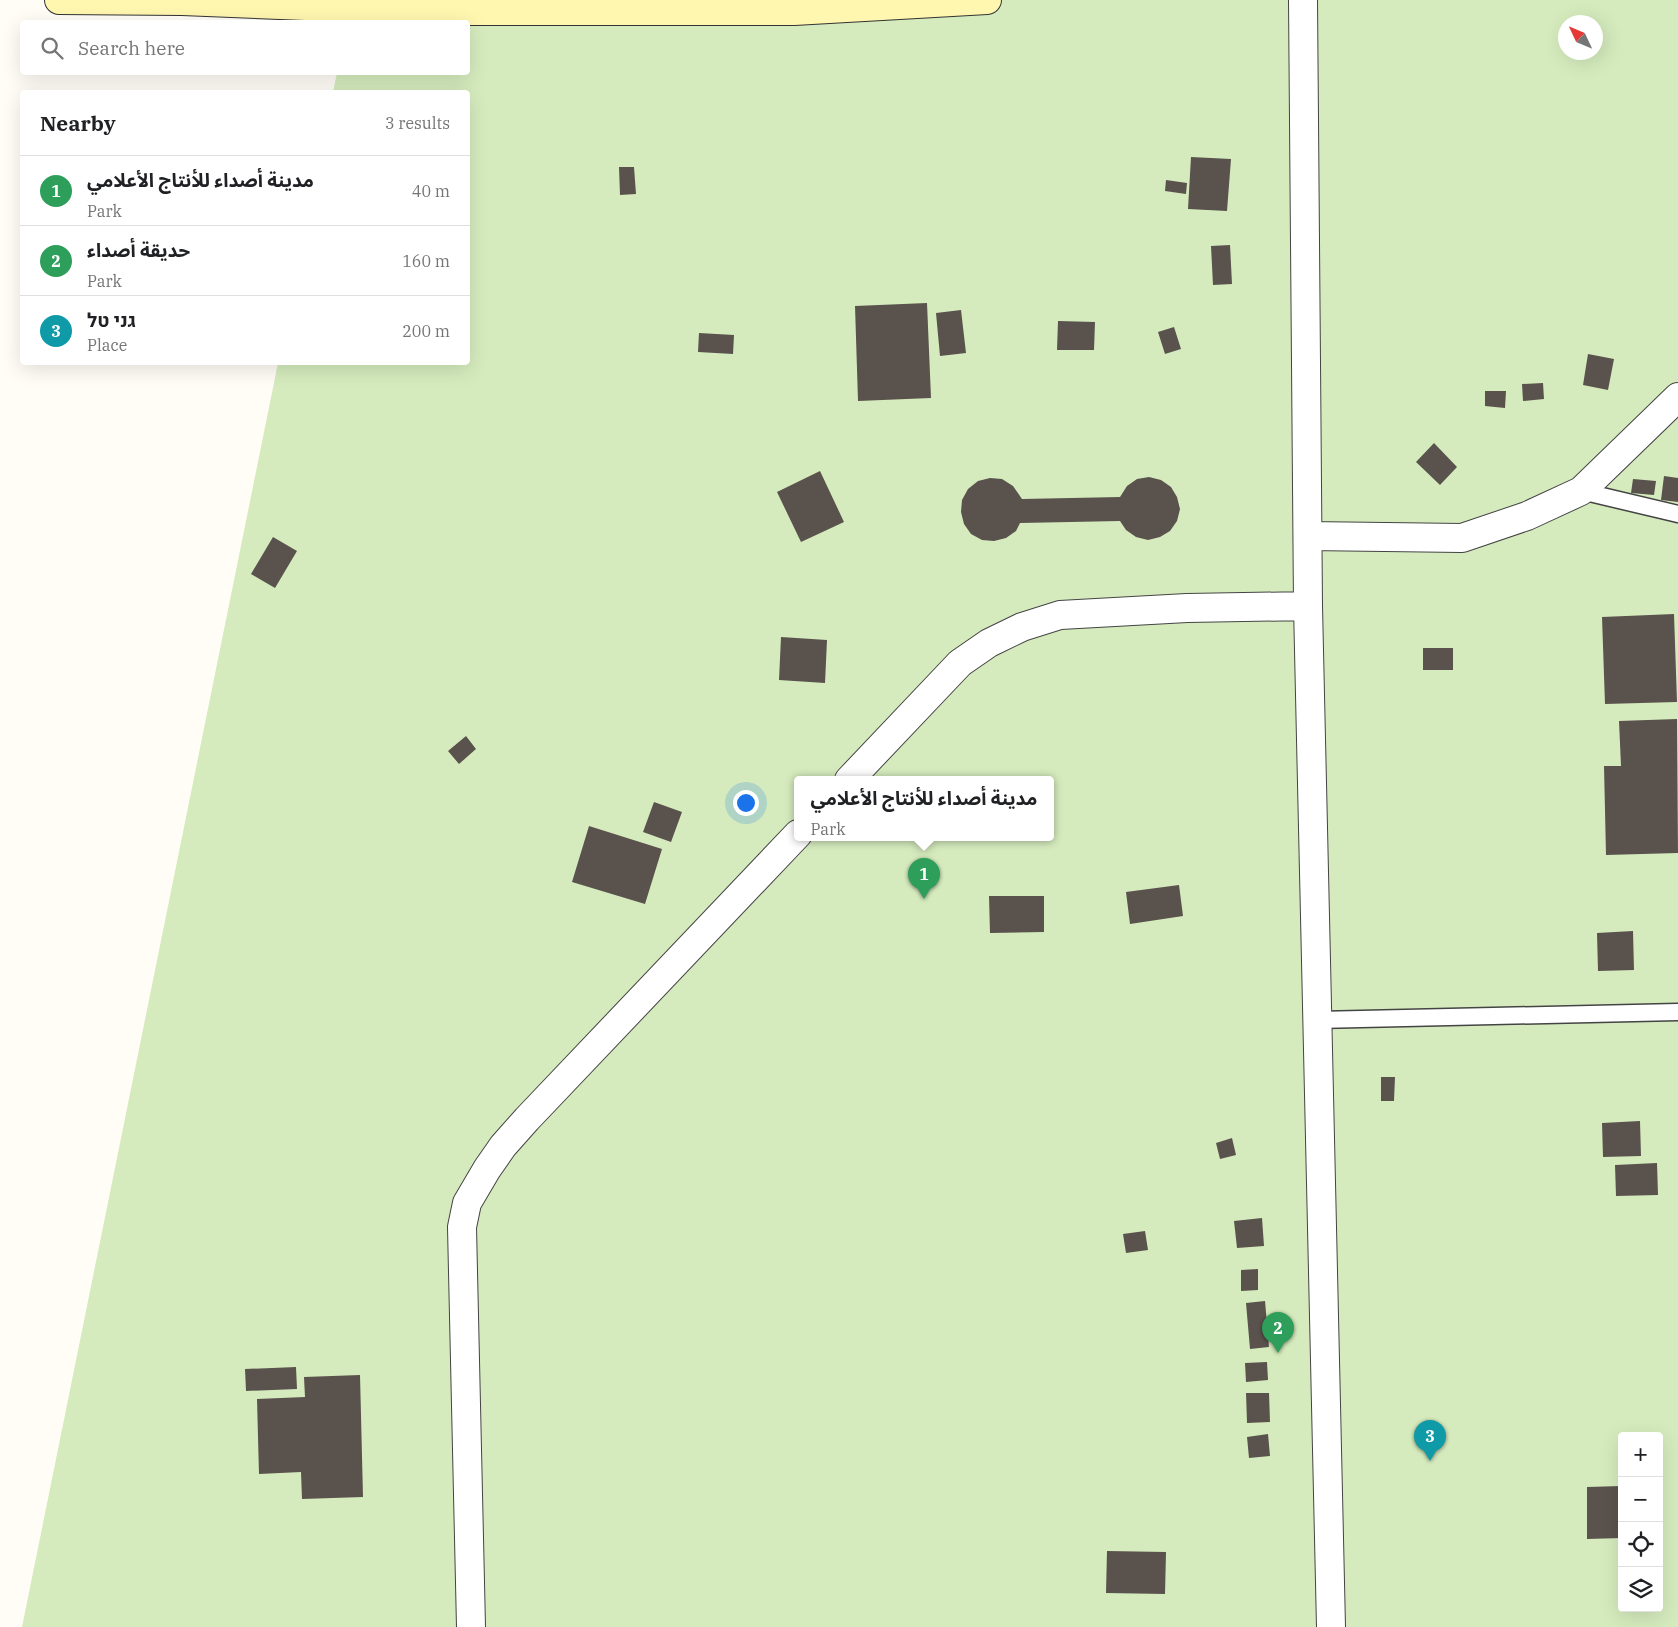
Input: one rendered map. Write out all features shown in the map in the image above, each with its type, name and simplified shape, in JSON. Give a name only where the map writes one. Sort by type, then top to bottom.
[{"type":"main road","points":[[59,0],[182,1],[433,11],[784,12],[987,0]]},
{"type":"street","points":[[1303,0],[1308,606],[1331,1627]]},
{"type":"street","points":[[1308,536],[1462,538],[1527,516],[1580,491],[1678,397]]},
{"type":"street","points":[[853,776],[960,663],[989,642],[1022,626],[1060,615],[1188,608],[1308,606]]},
{"type":"street","points":[[471,1627],[462,1226],[467,1203],[498,1154],[527,1119],[794,838]]},
{"type":"lane","points":[[1580,491],[1678,514]]},
{"type":"lane","points":[[1317,1020],[1678,1012]]},
{"type":"green space","points":[[351,0],[1678,0],[1678,1627],[22,1627],[278,365],[470,365],[470,90],[333,90],[337,75],[470,75],[470,20],[347,20]]},
{"type":"building","points":[[1191,157],[1231,159],[1227,211],[1188,209]]},
{"type":"building","points":[[619,167],[634,167],[636,194],[620,195]]},
{"type":"building","points":[[1166,180],[1187,183],[1186,194],[1165,191]]},
{"type":"building","points":[[1230,245],[1232,284],[1213,285],[1211,246]]},
{"type":"building","points":[[927,303],[931,398],[858,401],[855,306]]},
{"type":"building","points":[[961,310],[966,353],[940,356],[936,313]]},
{"type":"building","points":[[1058,321],[1095,322],[1094,350],[1057,350]]},
{"type":"building","points":[[1174,327],[1181,349],[1165,354],[1158,332]]},
{"type":"building","points":[[699,333],[734,335],[733,354],[698,352]]},
{"type":"building","points":[[1588,354],[1614,359],[1608,390],[1583,385]]},
{"type":"building","points":[[1543,383],[1544,399],[1523,401],[1522,384]]},
{"type":"building","points":[[1485,391],[1506,391],[1505,408],[1485,406]]},
{"type":"building","points":[[1434,443],[1457,467],[1440,485],[1416,462]]},
{"type":"building","points":[[820,471],[844,522],[801,542],[777,492]]},
{"type":"building","points":[[1664,476],[1678,478],[1678,502],[1661,500]]},
{"type":"building","points":[[1149,477],[1161,480],[1171,487],[1177,497],[1180,509],[1177,521],[1170,531],[1160,537],[1148,540],[1136,537],[1126,530],[1120,521],[1020,523],[1016,531],[1006,538],[994,541],[982,540],[971,534],[964,524],[961,512],[962,500],[968,489],[978,481],[990,478],[1002,479],[1013,486],[1022,499],[1120,497],[1127,486],[1137,479]]},
{"type":"building","points":[[1633,479],[1656,481],[1654,495],[1631,493]]},
{"type":"building","points":[[273,537],[297,551],[275,588],[251,574]]},
{"type":"building","points":[[1674,614],[1677,702],[1605,704],[1602,617]]},
{"type":"building","points":[[781,637],[827,640],[825,683],[779,680]]},
{"type":"building","points":[[1423,648],[1453,648],[1453,670],[1423,670]]},
{"type":"building","points":[[1677,719],[1678,853],[1606,855],[1604,766],[1621,766],[1619,721]]},
{"type":"building","points":[[466,736],[476,749],[459,764],[448,751]]},
{"type":"building","points":[[654,802],[682,812],[671,842],[643,832]]},
{"type":"building","points":[[589,826],[662,849],[645,904],[572,882]]},
{"type":"building","points":[[1179,885],[1183,916],[1130,924],[1126,892]]},
{"type":"building","points":[[989,896],[1044,896],[1044,932],[990,933]]},
{"type":"building","points":[[1633,931],[1634,970],[1598,971],[1597,933]]},
{"type":"building","points":[[1381,1077],[1395,1077],[1394,1101],[1381,1101]]},
{"type":"building","points":[[1640,1121],[1641,1156],[1603,1157],[1602,1123]]},
{"type":"building","points":[[1232,1138],[1236,1155],[1220,1159],[1216,1143]]},
{"type":"building","points":[[1657,1163],[1658,1195],[1616,1196],[1615,1165]]},
{"type":"building","points":[[1262,1218],[1264,1246],[1237,1248],[1234,1221]]},
{"type":"building","points":[[1145,1231],[1148,1250],[1126,1253],[1123,1234]]},
{"type":"building","points":[[1258,1269],[1258,1290],[1241,1291],[1241,1270]]},
{"type":"building","points":[[1265,1301],[1269,1347],[1250,1349],[1246,1303]]},
{"type":"building","points":[[1267,1362],[1268,1380],[1246,1382],[1245,1363]]},
{"type":"building","points":[[296,1367],[297,1389],[246,1391],[245,1369]]},
{"type":"building","points":[[360,1375],[363,1497],[302,1499],[301,1472],[259,1474],[257,1399],[305,1397],[304,1377]]},
{"type":"building","points":[[1246,1393],[1269,1393],[1270,1422],[1247,1423]]},
{"type":"building","points":[[1268,1434],[1270,1456],[1249,1458],[1247,1437]]},
{"type":"building","points":[[1618,1486],[1618,1538],[1587,1539],[1587,1487]]},
{"type":"building","points":[[1107,1551],[1166,1552],[1165,1594],[1106,1593]]},
{"type":"place","name":"مدينة أصداء للأنتاج الأعلامي","points":[[924,899]]},
{"type":"place","name":"حديقة أصداء","points":[[1278,1353]]},
{"type":"place","name":"גני טל","points":[[1430,1461]]}]
